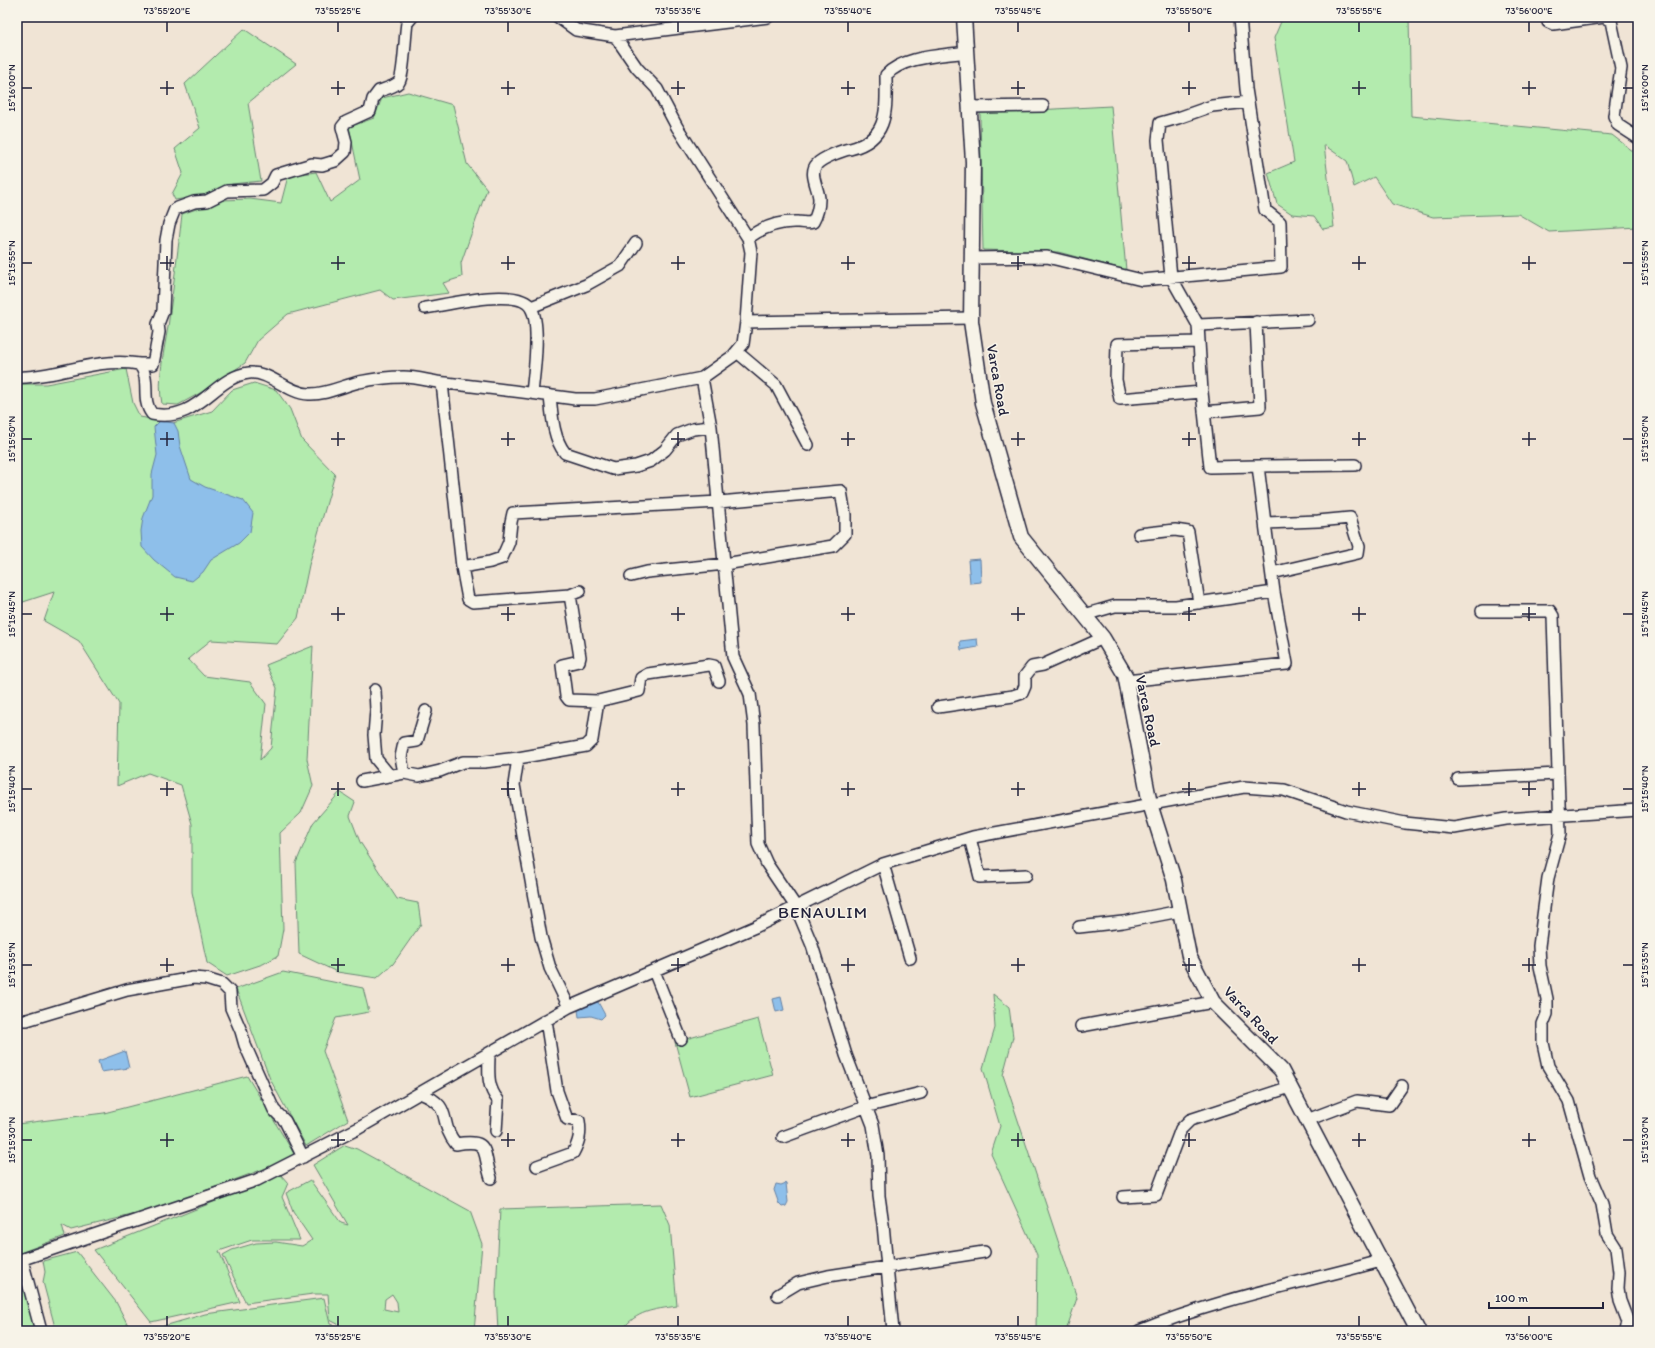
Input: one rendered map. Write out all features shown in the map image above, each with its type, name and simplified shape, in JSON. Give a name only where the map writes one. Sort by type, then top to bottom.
[{"type":"main road","name":"Varca Road","points":[[964,17],[973,162],[971,318],[983,403],[1021,537],[1103,638],[1125,675],[1150,804],[1174,880],[1189,956],[1213,1002],[1281,1070],[1418,1331]]},
{"type":"street","points":[[558,17],[576,30],[615,36],[768,17]]},
{"type":"street","points":[[972,258],[1047,257],[1142,280],[1280,267],[1280,222],[1265,210],[1248,102],[1240,17]]},
{"type":"street","points":[[1546,17],[1548,22],[1553,24],[1604,17],[1611,21],[1621,68],[1614,116],[1618,124],[1638,138]]},
{"type":"street","points":[[17,376],[24,378],[98,364],[127,362],[153,364],[159,332],[158,324],[163,311],[166,240],[169,224],[175,209],[194,202],[207,201],[227,191],[263,190],[272,183],[276,174],[312,164],[322,165],[335,161],[345,152],[346,142],[342,127],[346,122],[370,111],[373,99],[378,91],[399,82],[402,73],[408,19]]},
{"type":"street","points":[[139,364],[144,370],[146,377],[147,407],[152,414],[165,416],[182,412],[202,402],[236,377],[248,373],[260,374],[292,389],[308,394],[324,392],[360,382],[405,376],[442,383],[532,393],[575,400],[595,399],[702,378],[734,356],[743,344],[746,322],[751,252],[748,238],[678,127],[657,89],[637,68],[615,36]]},
{"type":"street","points":[[748,238],[762,228],[782,223],[798,222],[808,224],[813,222],[817,214],[819,198],[815,183],[814,171],[817,164],[841,150],[865,144],[873,137],[882,125],[886,114],[886,75],[892,68],[922,59],[966,52]]},
{"type":"street","points":[[1248,102],[1212,106],[1160,123],[1158,140],[1171,277],[1198,325],[1202,392],[1210,467],[1355,465]]},
{"type":"street","points":[[969,107],[1043,106]]},
{"type":"street","points":[[531,307],[586,285],[620,266],[636,244]]},
{"type":"street","points":[[425,308],[505,297],[521,300],[531,307],[535,318],[536,337],[532,393]]},
{"type":"street","points":[[746,322],[971,318]]},
{"type":"street","points":[[1198,325],[1308,320]]},
{"type":"street","points":[[1204,412],[1260,407],[1256,322]]},
{"type":"street","points":[[1199,342],[1117,344],[1116,380],[1120,399],[1202,392]]},
{"type":"street","points":[[737,352],[776,385],[808,445]]},
{"type":"street","points":[[702,378],[711,427],[733,657],[750,694],[753,717],[758,844],[767,864],[796,907],[812,945],[846,1055],[873,1125],[878,1156],[879,1196],[888,1267],[893,1331]]},
{"type":"street","points":[[442,383],[462,566],[468,599],[472,602],[575,593],[580,657],[579,661],[562,665],[566,696],[569,700],[598,702],[639,691],[641,678],[660,672],[709,665],[714,666],[718,681]]},
{"type":"street","points":[[550,396],[553,422],[560,447],[565,453],[613,468],[636,466],[651,461],[665,450],[677,435],[693,429],[711,427]]},
{"type":"street","points":[[1126,681],[1287,664],[1274,592],[1258,466]]},
{"type":"street","points":[[462,566],[490,562],[502,558],[509,542],[510,522],[513,513],[719,502],[841,490],[845,515],[845,534],[833,546],[725,564],[647,572],[631,576]]},
{"type":"street","points":[[1266,523],[1350,518],[1359,546],[1358,553],[1272,573]]},
{"type":"street","points":[[1139,534],[1175,530],[1188,532],[1199,603]]},
{"type":"street","points":[[1084,615],[1115,606],[1176,606],[1274,592]]},
{"type":"street","points":[[1482,611],[1550,611],[1553,616],[1558,816],[1560,834],[1548,878],[1539,946],[1540,966],[1547,999],[1547,1014],[1543,1024],[1543,1048],[1548,1066],[1569,1101],[1590,1176],[1602,1204],[1607,1234],[1616,1248],[1620,1301],[1628,1322],[1626,1331]]},
{"type":"street","points":[[938,707],[1013,696],[1022,693],[1025,686],[1025,676],[1032,668],[1043,665],[1103,638]]},
{"type":"street","points":[[375,690],[376,710],[374,741],[376,759],[390,776]]},
{"type":"street","points":[[362,781],[404,773],[419,776],[440,771],[463,762],[484,762],[518,758],[586,746],[592,740],[598,702]]},
{"type":"street","points":[[404,773],[401,757],[404,743],[417,742],[426,710]]},
{"type":"street","points":[[518,758],[514,785],[541,936],[550,968],[569,1007]]},
{"type":"street","points":[[1458,779],[1557,774]]},
{"type":"street","points":[[41,1331],[19,1260],[257,1180],[359,1128],[569,1007],[755,927],[884,864],[970,838],[1244,787],[1284,790],[1346,811],[1405,822],[1454,828],[1506,819],[1638,810]]},
{"type":"street","points":[[970,838],[980,877],[1026,875]]},
{"type":"street","points":[[884,864],[910,958]]},
{"type":"street","points":[[1079,927],[1123,922],[1180,911]]},
{"type":"street","points":[[654,971],[682,1039]]},
{"type":"street","points":[[17,1020],[27,1020],[127,990],[194,978],[206,979],[222,984],[230,992],[231,1008],[241,1031],[245,1045],[274,1110],[285,1121],[303,1157]]},
{"type":"street","points":[[1081,1026],[1213,1002]]},
{"type":"street","points":[[537,1166],[573,1153],[579,1142],[581,1131],[579,1122],[566,1119],[558,1091],[546,1020]]},
{"type":"street","points":[[489,1054],[488,1079],[491,1093],[498,1100],[496,1131]]},
{"type":"street","points":[[1307,1120],[1357,1101],[1389,1105],[1402,1086]]},
{"type":"street","points":[[1123,1197],[1156,1195],[1181,1129],[1190,1120],[1290,1087]]},
{"type":"street","points":[[420,1093],[432,1098],[441,1106],[447,1130],[456,1144],[472,1142],[479,1144],[484,1148],[485,1162],[491,1178]]},
{"type":"street","points":[[783,1137],[866,1107],[921,1093]]},
{"type":"street","points":[[778,1295],[798,1283],[828,1276],[984,1252]]},
{"type":"street","points":[[1139,1331],[1170,1318],[1266,1289],[1381,1261]]},
{"type":"green space","points":[[1283,17],[1409,17],[1411,116],[1612,135],[1638,155],[1638,227],[1549,232],[1518,214],[1433,217],[1392,204],[1374,177],[1354,187],[1347,161],[1324,145],[1334,227],[1323,229],[1314,216],[1292,214],[1277,204],[1268,173],[1294,162],[1274,38]]},
{"type":"green space","points":[[244,29],[296,64],[248,103],[261,181],[232,184],[201,196],[175,200],[172,194],[183,173],[175,149],[200,128],[185,84]]},
{"type":"green space","points":[[408,92],[453,105],[467,164],[487,189],[461,263],[462,277],[443,283],[449,293],[393,300],[380,290],[288,314],[258,340],[245,363],[202,392],[178,405],[162,404],[160,385],[162,366],[182,214],[222,200],[250,199],[281,203],[288,176],[316,172],[330,202],[360,180],[349,127],[374,118],[382,98]]},
{"type":"green space","points":[[1111,106],[1126,270],[1058,252],[983,250],[980,113]]},
{"type":"green space","points":[[126,369],[133,403],[140,417],[173,423],[212,411],[232,390],[254,383],[276,390],[290,409],[302,440],[335,474],[309,565],[298,618],[277,644],[211,640],[188,659],[204,676],[250,682],[266,704],[260,760],[271,748],[277,688],[266,665],[313,646],[307,759],[313,786],[301,813],[280,833],[283,929],[278,956],[263,964],[227,976],[207,963],[192,892],[192,824],[181,785],[148,773],[117,786],[119,704],[79,641],[44,621],[54,592],[17,604],[17,384],[46,384]]},
{"type":"green space","points":[[340,792],[355,802],[350,816],[360,842],[397,899],[418,903],[421,924],[393,964],[377,978],[337,972],[299,954],[296,863],[313,823]]},
{"type":"green space","points":[[283,972],[363,988],[369,1012],[336,1018],[323,1051],[348,1120],[306,1146],[270,1079],[236,989]]},
{"type":"green space","points":[[993,994],[1009,1007],[1013,1037],[1003,1075],[1077,1298],[1066,1331],[1036,1331],[1037,1255],[991,1154],[1000,1126],[983,1068],[995,1028]]},
{"type":"green space","points":[[758,1019],[773,1075],[690,1097],[675,1042]]},
{"type":"green space","points":[[247,1076],[296,1157],[156,1209],[71,1230],[62,1225],[65,1236],[17,1254],[17,1124],[104,1113]]},
{"type":"green space","points":[[345,1145],[357,1149],[470,1211],[482,1244],[474,1331],[351,1331],[330,1320],[328,1294],[313,1294],[246,1303],[223,1255],[232,1250],[256,1243],[276,1242],[302,1246],[312,1240],[293,1212],[286,1193],[310,1180],[341,1223],[348,1225],[313,1165]],"holes":[[[392,1294],[397,1302],[398,1312],[384,1309],[385,1299]]]},
{"type":"green space","points":[[281,1175],[288,1183],[282,1197],[300,1240],[252,1240],[219,1251],[240,1302],[151,1322],[94,1250]]},
{"type":"green space","points":[[661,1204],[670,1225],[677,1306],[653,1310],[639,1315],[627,1324],[621,1331],[498,1331],[496,1293],[500,1209]]},
{"type":"green space","points":[[77,1252],[116,1302],[131,1331],[56,1331],[43,1282],[45,1272],[43,1261]]},
{"type":"green space","points":[[19,1264],[36,1331],[17,1331],[17,1265]]},
{"type":"green space","points":[[324,1298],[330,1324],[349,1331],[147,1331],[205,1314]]},
{"type":"water","points":[[160,421],[174,423],[178,431],[180,446],[191,479],[205,487],[243,500],[253,513],[250,532],[239,543],[211,560],[203,572],[192,581],[175,577],[154,560],[142,547],[141,531],[143,518],[152,495],[152,474],[157,455],[154,427]]},
{"type":"water","points":[[980,559],[981,582],[970,583],[968,560]]},
{"type":"water","points":[[977,639],[978,647],[961,650],[960,641]]},
{"type":"water","points":[[781,997],[784,1010],[776,1012],[773,999]]},
{"type":"water","points":[[593,1001],[598,1002],[605,1015],[601,1019],[591,1016],[579,1017],[578,1010]]},
{"type":"water","points":[[125,1051],[129,1068],[101,1072],[98,1061]]},
{"type":"water","points":[[786,1183],[788,1202],[786,1206],[782,1207],[779,1204],[774,1190],[776,1184],[781,1185]]},
{"type":"district","name":"BENAULIM","points":[[823,912]]}]
